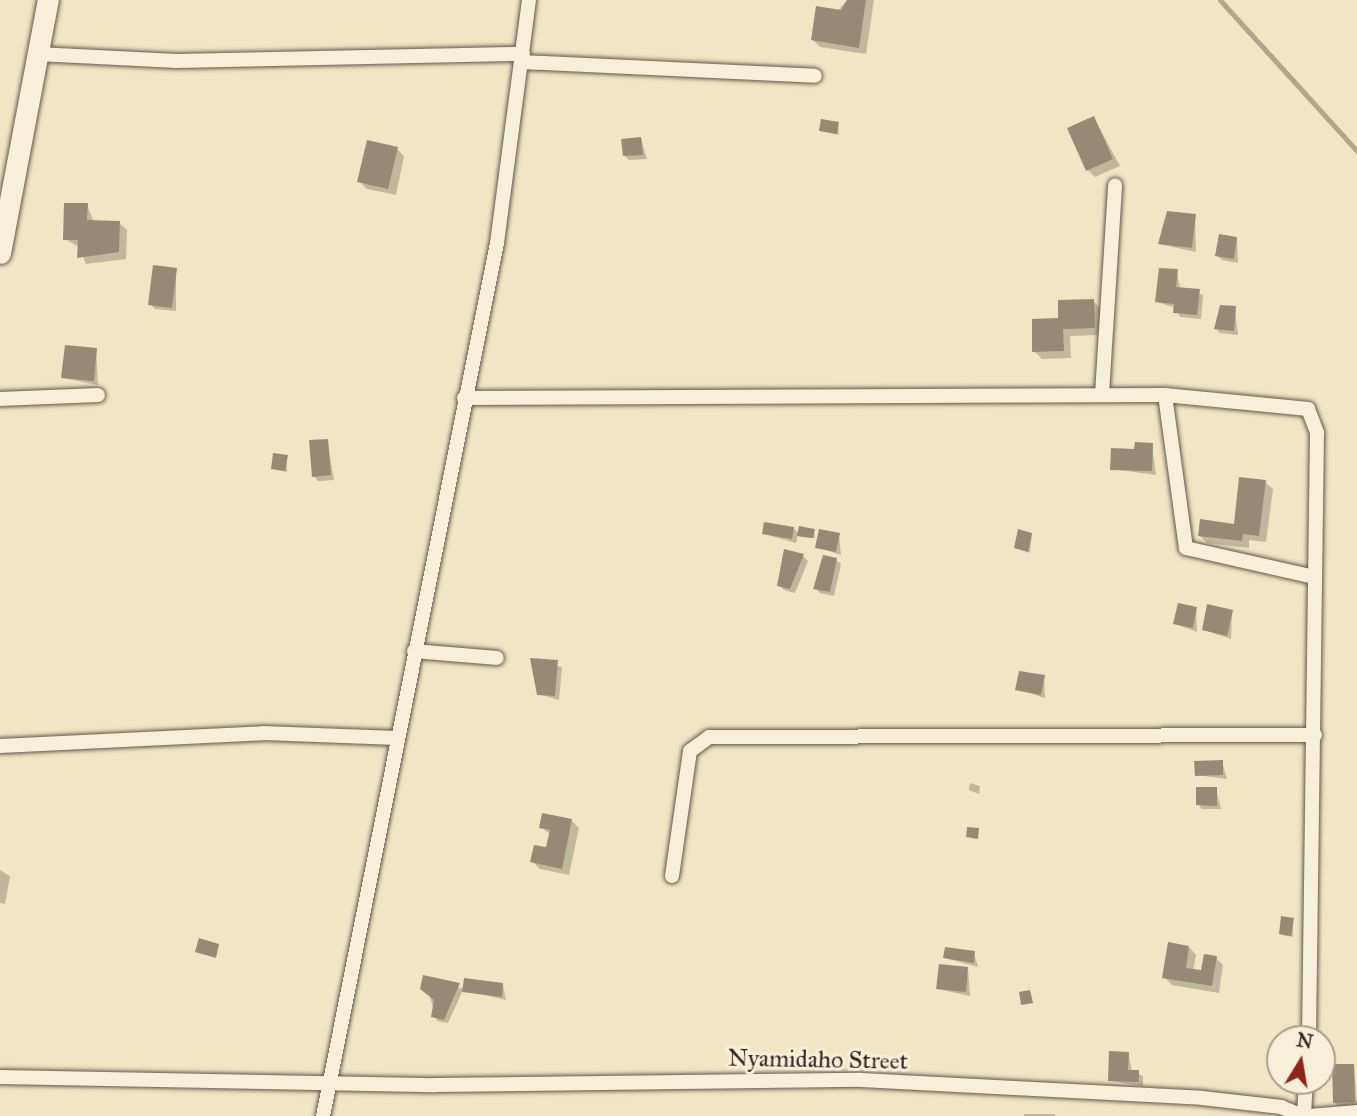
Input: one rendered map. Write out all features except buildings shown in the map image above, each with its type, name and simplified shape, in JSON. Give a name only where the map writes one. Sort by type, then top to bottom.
[{"type":"street","points":[[1,248],[48,0]]},
{"type":"street","points":[[323,1116],[497,243],[529,0]]},
{"type":"street","points":[[37,54],[189,61],[523,58],[816,76]]},
{"type":"street","points":[[1102,394],[1115,185]]},
{"type":"street","points":[[464,398],[1102,394],[1165,395],[1307,409],[1317,433],[1315,735],[1308,1025]]},
{"type":"street","points":[[0,399],[98,395]]},
{"type":"street","points":[[1165,395],[1186,548],[1315,577]]},
{"type":"street","points":[[414,652],[497,658]]},
{"type":"street","points":[[0,746],[263,733],[397,737]]},
{"type":"street","points":[[672,876],[690,751],[709,737],[1315,735]]},
{"type":"street","name":"Nyamidaho Street","points":[[0,1077],[330,1080],[435,1085],[861,1080],[1202,1098],[1281,1107],[1303,1116]]},
{"type":"street","points":[[1303,1116],[1305,1095]]},
{"type":"street","points":[[1310,1116],[1357,1112]]},
{"type":"waterway","points":[[1220,0],[1357,151]]}]
